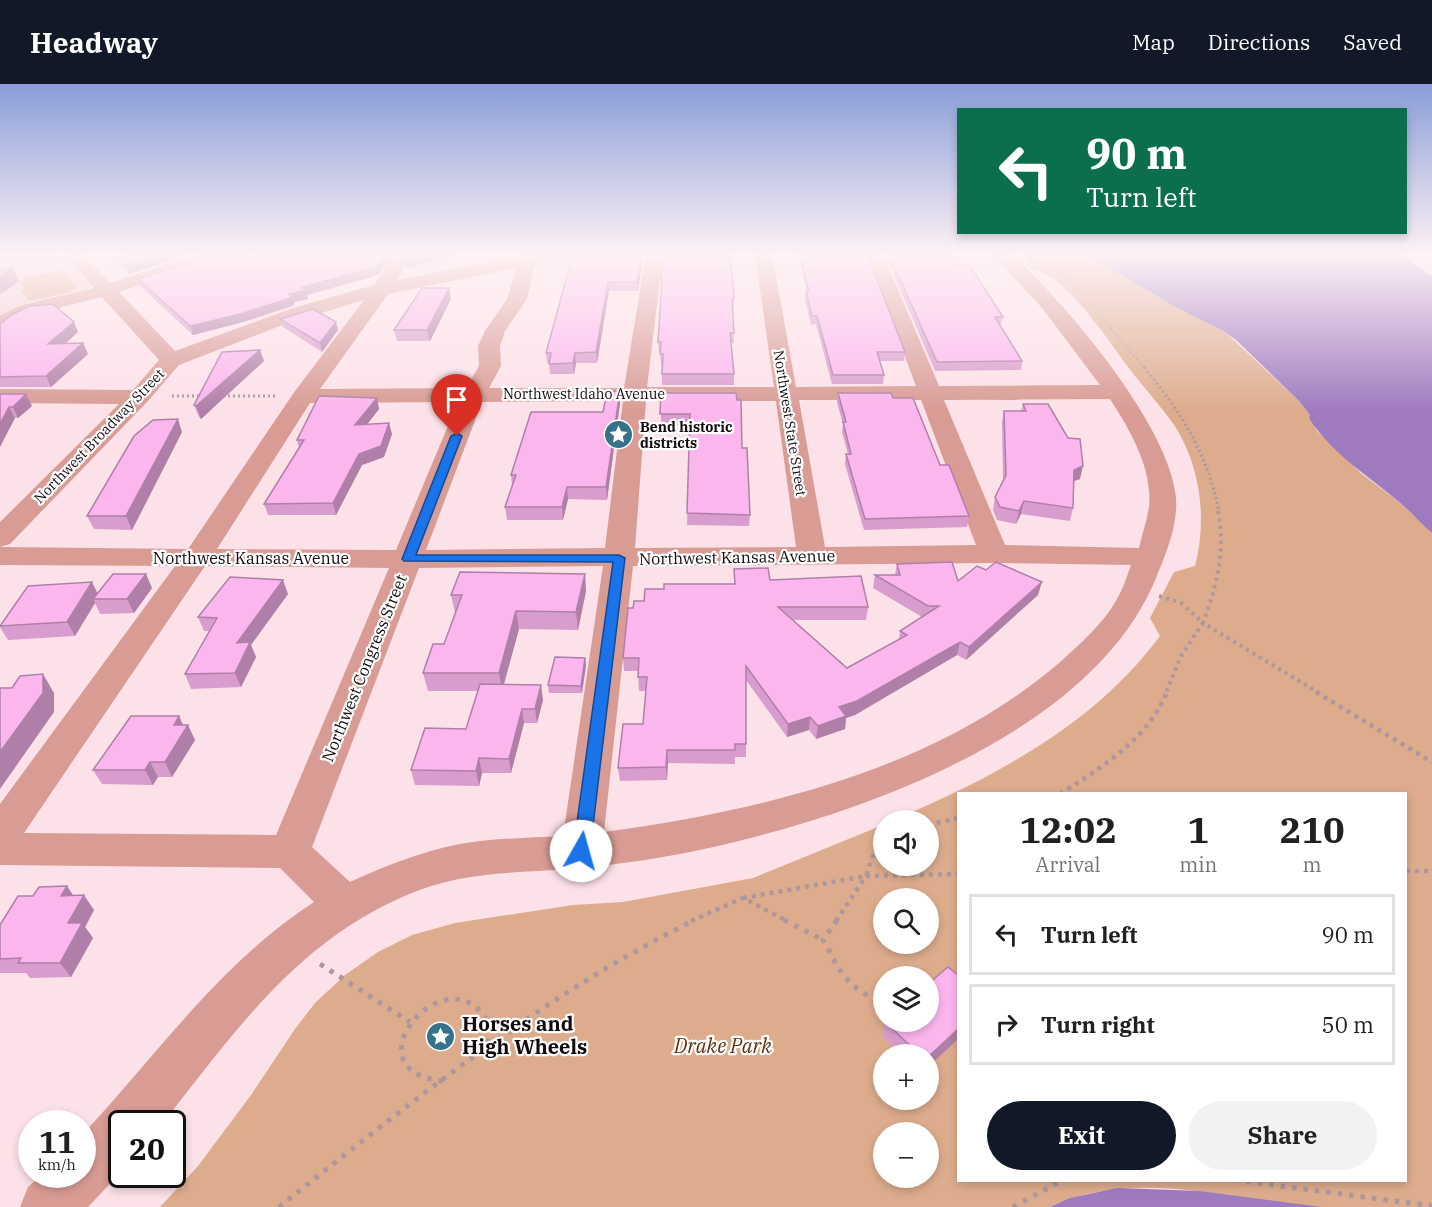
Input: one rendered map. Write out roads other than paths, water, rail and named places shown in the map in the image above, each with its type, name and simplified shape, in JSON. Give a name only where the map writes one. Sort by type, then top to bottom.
[{"type":"street","points":[[0,324],[26,310],[41,306]]},
{"type":"street","name":"Northwest Broadway Street","points":[[0,538],[139,397],[171,360],[122,306]]},
{"type":"street","points":[[171,360],[321,306]]},
{"type":"street","points":[[0,835],[196,558],[303,396],[368,306]]},
{"type":"street","name":"Northwest Congress Street","points":[[290,852],[473,395],[491,365],[492,355],[489,346],[495,331],[512,306]]},
{"type":"street","points":[[581,851],[619,558],[635,394],[647,306]]},
{"type":"street","name":"Northwest State Street","points":[[772,306],[812,556]]},
{"type":"street","points":[[896,306],[994,554]]},
{"type":"street","points":[[139,1110],[221,1010],[287,946],[346,905],[381,887],[422,871],[472,859],[581,851],[709,832],[813,806],[904,773],[970,741],[1025,707],[1072,670],[1110,634],[1145,573],[1163,504],[1154,460],[1138,424],[1053,306]]},
{"type":"street","name":"Northwest Idaho Avenue","points":[[303,396],[1117,392]]},
{"type":"street","points":[[0,396],[139,397]]},
{"type":"street","name":"Northwest Kansas Avenue","points":[[0,556],[408,559],[994,554],[1145,573]]},
{"type":"street","points":[[0,849],[290,852],[346,905]]},
{"type":"street","points":[[48,1207],[108,1147]]},
{"type":"place","name":"Bend historic districts","points":[[619,435]]},
{"type":"place","name":"Horses and High Wheels","points":[[441,1036]]},
{"type":"park label","name":"Drake Park","points":[[723,1046]]}]
